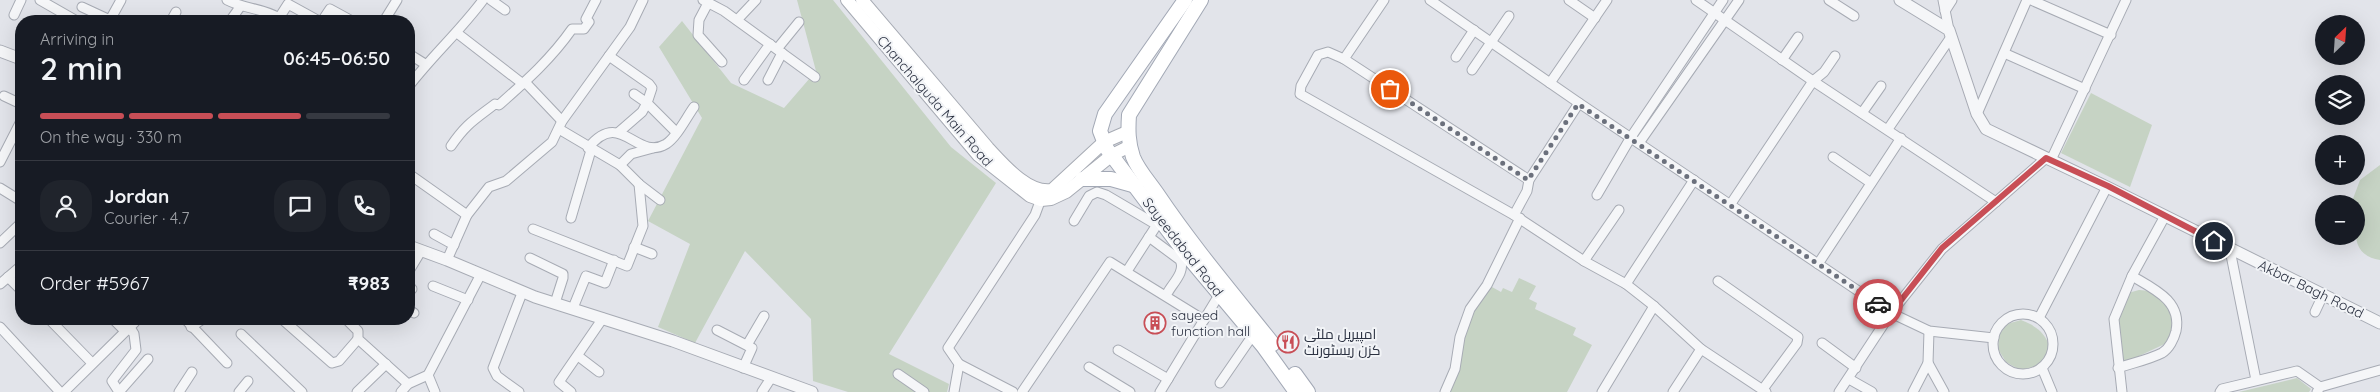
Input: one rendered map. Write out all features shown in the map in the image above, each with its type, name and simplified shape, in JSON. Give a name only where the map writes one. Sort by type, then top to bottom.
[{"type":"main road","name":"Chanchalguda Main Road","points":[[847,0],[991,159],[1030,196],[1042,195]]},
{"type":"main road","name":"Chanchalguda Main Road","points":[[862,0],[991,159]]},
{"type":"main road","points":[[1108,149],[1100,131],[1105,114],[1185,0]]},
{"type":"main road","points":[[1108,149],[1132,152],[1127,132],[1129,115],[1200,0]]},
{"type":"main road","points":[[1042,195],[1052,190],[1108,149],[1127,132]]},
{"type":"main road","points":[[1042,195],[1051,199],[1066,192],[1082,179],[1108,149]]},
{"type":"main road","name":"Sayeedabad Road","points":[[1108,149],[1136,186],[1159,222],[1253,335],[1296,392]]},
{"type":"main road","name":"Sayeedabad Road","points":[[1132,152],[1195,247],[1308,392]]},
{"type":"main road","points":[[1082,179],[1108,179],[1136,186]]},
{"type":"street","points":[[14,15],[22,0]]},
{"type":"street","points":[[40,0],[66,15]]},
{"type":"street","points":[[113,15],[121,0]]},
{"type":"street","points":[[227,0],[240,6],[265,11],[272,15]]},
{"type":"street","points":[[388,15],[397,0]]},
{"type":"street","points":[[415,78],[425,64],[457,32],[484,0]]},
{"type":"street","points":[[491,0],[505,10]]},
{"type":"street","points":[[451,146],[464,127],[495,104],[499,105],[524,83],[555,53],[572,29],[584,29],[589,22],[586,19],[596,0]]},
{"type":"street","points":[[447,260],[467,215],[489,187],[506,181],[552,142],[560,125],[630,27],[642,0]]},
{"type":"street","points":[[736,20],[756,0]]},
{"type":"street","points":[[1344,58],[1384,0]]},
{"type":"street","points":[[1430,0],[1578,104],[1640,143],[1891,313],[1929,330],[1994,338]]},
{"type":"street","points":[[1569,0],[1595,18]]},
{"type":"street","points":[[1550,83],[1607,0]]},
{"type":"street","points":[[1696,0],[1813,81],[1996,202]]},
{"type":"street","points":[[1597,195],[1631,137],[1723,0]]},
{"type":"street","points":[[1640,143],[1739,0]]},
{"type":"street","points":[[1829,0],[1854,16]]},
{"type":"street","points":[[1900,0],[1950,33]]},
{"type":"street","points":[[1888,129],[1950,33],[1943,0]]},
{"type":"street","points":[[1945,11],[1952,0]]},
{"type":"street","points":[[1977,114],[2029,0],[2111,35]]},
{"type":"street","points":[[1839,392],[1891,313],[1942,248],[2048,159],[2085,89],[2126,0]]},
{"type":"street","points":[[722,62],[698,35],[699,20],[705,1],[736,20],[815,77]]},
{"type":"street","points":[[283,15],[289,2],[311,15]]},
{"type":"street","points":[[77,15],[84,3],[102,15]]},
{"type":"street","points":[[234,15],[240,6]]},
{"type":"street","points":[[326,15],[330,9],[341,15]]},
{"type":"street","points":[[1472,70],[1509,16]]},
{"type":"street","points":[[744,80],[776,49],[798,22]]},
{"type":"street","points":[[1456,57],[1474,30]]},
{"type":"street","points":[[457,32],[524,83],[560,125],[590,149],[620,165],[639,184],[660,200]]},
{"type":"street","name":"Akbar Bagh Road","points":[[1950,33],[1977,114],[1986,129],[2108,186],[2230,250],[2380,323]]},
{"type":"street","points":[[1782,60],[1798,37]]},
{"type":"street","points":[[768,80],[776,49]]},
{"type":"street","points":[[0,51],[15,57]]},
{"type":"street","points":[[1528,180],[1344,58],[1328,52],[1318,55],[1300,86],[1300,94],[1517,217],[1584,261],[1626,284],[1654,306],[1701,349],[1765,391],[1797,344],[1798,337],[1718,280]]},
{"type":"street","points":[[2004,53],[2085,89]]},
{"type":"street","points":[[609,56],[652,88],[642,112],[619,132]]},
{"type":"street","points":[[1730,205],[1813,81],[1824,72],[1835,56]]},
{"type":"street","points":[[415,58],[425,64]]},
{"type":"street","points":[[1862,113],[1881,86]]},
{"type":"street","points":[[634,94],[647,103],[676,132]]},
{"type":"street","points":[[4,96],[15,101]]},
{"type":"street","points":[[1446,392],[1455,369],[1460,337],[1470,309],[1487,285],[1517,217],[1527,191],[1528,180],[1578,104]]},
{"type":"street","points":[[571,218],[594,140],[611,131],[619,132],[638,144],[659,148],[669,143],[694,107]]},
{"type":"street","points":[[0,162],[15,133]]},
{"type":"street","points":[[1818,264],[1901,138]]},
{"type":"street","points":[[620,165],[631,154],[653,148]]},
{"type":"street","points":[[1832,158],[1871,183]]},
{"type":"street","points":[[415,178],[467,215]]},
{"type":"street","points":[[1626,284],[1694,180]]},
{"type":"street","points":[[533,229],[627,266],[643,226],[639,184]]},
{"type":"street","points":[[2039,318],[2108,186]]},
{"type":"street","points":[[0,188],[15,197]]},
{"type":"street","points":[[1074,220],[1090,196],[1097,192],[1159,222],[1129,268]]},
{"type":"street","points":[[1013,392],[959,364],[948,348],[1035,214],[1042,195]]},
{"type":"street","points":[[1584,261],[1619,210]]},
{"type":"street","points":[[2122,392],[2114,320],[2132,276],[2165,216]]},
{"type":"street","points":[[0,243],[15,229]]},
{"type":"street","points":[[434,234],[454,245]]},
{"type":"street","points":[[1149,237],[1180,260],[1182,264],[1182,269],[1168,292]]},
{"type":"street","points":[[634,247],[652,254]]},
{"type":"street","points":[[415,248],[482,274],[522,292],[603,318],[812,392]]},
{"type":"street","points":[[2230,250],[2256,380]]},
{"type":"street","points":[[415,261],[421,251]]},
{"type":"street","points":[[530,258],[562,274],[563,278],[555,303]]},
{"type":"street","points":[[573,308],[586,276],[605,283],[614,260]]},
{"type":"street","points":[[1022,392],[1110,262],[1204,320]]},
{"type":"street","points":[[0,284],[15,271]]},
{"type":"street","points":[[401,392],[408,384],[428,375],[482,274]]},
{"type":"street","points":[[2118,368],[2164,352],[2174,339],[2178,322],[2171,303],[2158,291],[2132,276]]},
{"type":"street","points":[[8,277],[15,284]]},
{"type":"street","points":[[433,286],[468,300]]},
{"type":"street","points":[[518,392],[497,376],[493,368],[522,292]]},
{"type":"street","points":[[2315,312],[2323,295]]},
{"type":"street","points":[[1160,392],[1219,296]]},
{"type":"street","points":[[1602,392],[1654,306]]},
{"type":"street","points":[[2024,314],[2039,318],[2047,325],[2053,342],[2052,354],[2042,368],[2026,373],[2010,371],[1999,362],[1994,353],[1994,338],[1998,328],[2009,317],[2024,314]]},
{"type":"street","points":[[747,345],[764,316]]},
{"type":"street","points":[[571,392],[559,382],[603,318]]},
{"type":"street","points":[[55,325],[92,364]]},
{"type":"street","points":[[194,325],[191,327],[227,363]]},
{"type":"street","points":[[289,325],[332,363],[340,361],[358,339],[358,331],[352,325]]},
{"type":"street","points":[[64,392],[130,326],[134,334],[136,350],[112,380],[122,391],[148,359]]},
{"type":"street","points":[[0,327],[60,392]]},
{"type":"street","points":[[717,330],[752,348],[743,368]]},
{"type":"street","points":[[1914,392],[1928,363],[1929,330]]},
{"type":"street","points":[[240,334],[302,392]]},
{"type":"street","points":[[1220,383],[1253,335]]},
{"type":"street","points":[[358,339],[408,384]]},
{"type":"street","points":[[1822,343],[1856,368]]},
{"type":"street","points":[[1673,392],[1701,349]]},
{"type":"street","points":[[1118,350],[1168,379]]},
{"type":"street","points":[[578,356],[600,372]]},
{"type":"street","points":[[1928,363],[1944,392]]},
{"type":"street","points":[[357,392],[386,364]]},
{"type":"street","points":[[954,392],[959,364]]},
{"type":"street","points":[[1089,367],[1130,392]]},
{"type":"street","points":[[2042,368],[2052,392]]},
{"type":"street","points":[[2220,392],[2222,389],[2298,370],[2319,389],[2380,370]]},
{"type":"street","points":[[178,392],[192,372]]},
{"type":"street","points":[[898,374],[924,392]]},
{"type":"street","points":[[428,375],[435,392]]},
{"type":"street","points":[[762,392],[770,378]]},
{"type":"street","points":[[1849,379],[1872,392]]},
{"type":"street","points":[[240,392],[248,381]]},
{"type":"green space","points":[[797,0],[833,0],[951,147],[996,183],[889,354],[949,384],[947,392],[848,392],[813,381],[811,319],[745,251],[695,343],[658,327],[690,244],[648,221],[702,118],[659,47],[682,21],[731,83],[784,108],[816,71]]},
{"type":"green space","points":[[2091,93],[2152,125],[2130,187],[2061,153]]},
{"type":"green space","points":[[2380,165],[2380,260],[2363,253],[2358,245],[2365,245],[2365,195],[2354,195],[2358,185],[2365,185],[2365,176]]},
{"type":"green space","points":[[1519,278],[1536,286],[1529,299],[1537,303],[1535,309],[1576,328],[1573,335],[1592,345],[1567,392],[1448,392],[1470,313],[1492,287],[1501,292],[1503,288],[1512,292]]},
{"type":"green space","points":[[2139,290],[2150,291],[2166,301],[2176,325],[2171,341],[2120,365],[2116,319],[2128,293]]},
{"type":"green space","points":[[2021,320],[2039,330],[2050,348],[2039,366],[2020,370],[2006,362],[1998,349],[1999,335],[2007,324]]},
{"type":"green space","points":[[2297,378],[2311,389],[2309,392],[2239,392]]},
{"type":"way so far","points":[[1390,89],[1528,180],[1578,104],[1631,137],[1878,304]]},
{"type":"place","name":"sayeed function hall","points":[[1155,323]]},
{"type":"place","name":"امپیریل ملٹی کزن ریسٹورنٹ","points":[[1288,342]]},
{"type":"route","points":[[1878,304],[1891,313],[1942,248],[2046,158],[2108,186],[2214,241]]}]
